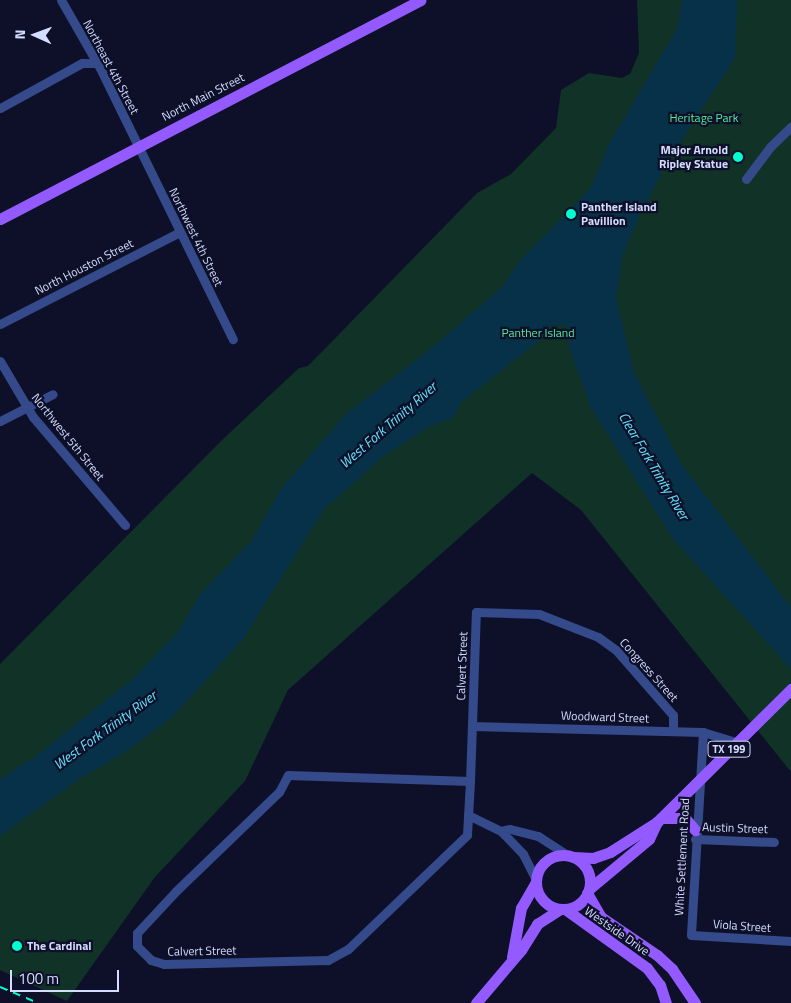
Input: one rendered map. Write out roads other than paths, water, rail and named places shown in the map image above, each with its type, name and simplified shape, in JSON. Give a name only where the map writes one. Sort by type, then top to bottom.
[{"type":"main road","name":"North Main Street","points":[[0,219],[420,0]]},
{"type":"main road","name":"TX 199","points":[[571,857],[593,858],[610,852],[659,820],[791,688]]},
{"type":"main road","points":[[659,820],[685,818],[695,835]]},
{"type":"main road","name":"TX 199","points":[[588,891],[648,839],[659,820]]},
{"type":"main road","points":[[477,1001],[512,957],[537,924],[562,909],[576,905],[588,891],[584,867],[571,857],[560,856],[544,863],[522,908],[512,957]]},
{"type":"main road","points":[[536,881],[542,899],[562,909]]},
{"type":"main road","name":"Westside Drive","points":[[588,891],[600,917],[657,955],[672,969],[695,1003]]},
{"type":"main road","name":"Westside Drive","points":[[562,909],[647,968],[660,985],[666,1003]]},
{"type":"street","name":"Northeast 4th Street","points":[[61,0],[137,146]]},
{"type":"street","points":[[0,108],[82,63],[95,63]]},
{"type":"street","points":[[746,179],[770,147],[791,127]]},
{"type":"street","name":"Northwest 4th Street","points":[[137,146],[233,338]]},
{"type":"street","name":"North Houston Street","points":[[0,324],[180,232]]},
{"type":"street","name":"Northwest 5th Street","points":[[0,361],[26,408],[126,525]]},
{"type":"street","points":[[0,421],[53,394]]},
{"type":"street","name":"Calvert Street","points":[[470,781],[288,775],[279,792],[176,891],[137,933],[135,942],[140,950],[159,964],[328,960],[348,949],[465,838],[470,781],[476,612]]},
{"type":"street","name":"Congress Street","points":[[476,612],[539,614],[598,637],[616,650],[673,715],[673,731]]},
{"type":"street","name":"Woodward Street","points":[[472,726],[703,732],[736,742]]},
{"type":"street","name":"White Settlement Road","points":[[691,935],[695,835],[703,732]]},
{"type":"street","points":[[468,815],[501,831],[523,854],[536,881]]},
{"type":"street","points":[[501,831],[510,829],[538,836],[571,857]]},
{"type":"street","name":"Austin Street","points":[[695,835],[774,842]]},
{"type":"street","name":"Viola Street","points":[[691,935],[791,942]]},
{"type":"water","points":[[682,0],[737,0],[735,58],[668,161],[639,217],[623,254],[616,298],[634,373],[682,465],[791,607],[791,669],[673,539],[590,406],[570,349],[565,324],[552,326],[546,335],[460,403],[454,417],[427,428],[385,455],[324,509],[243,639],[171,718],[125,752],[79,779],[0,836],[0,779],[36,756],[135,677],[178,632],[201,593],[251,542],[281,489],[345,415],[433,347],[503,286],[518,263],[591,188],[608,146],[677,29]]},
{"type":"railway","points":[[0,987],[38,1003]]},
{"type":"place","name":"Major Arnold Ripley Statue","points":[[738,157]]},
{"type":"place","name":"Panther Island Pavillion","points":[[571,214]]},
{"type":"place","name":"The Cardinal","points":[[17,946]]},
{"type":"park label","name":"Heritage Park","points":[[704,118]]},
{"type":"park label","name":"Panther Island","points":[[538,333]]},
{"type":"water label","name":"West Fork Trinity River","points":[[388,425]]},
{"type":"water label","name":"Clear Fork Trinity River","points":[[654,466]]},
{"type":"water label","name":"West Fork Trinity River","points":[[105,730]]}]
